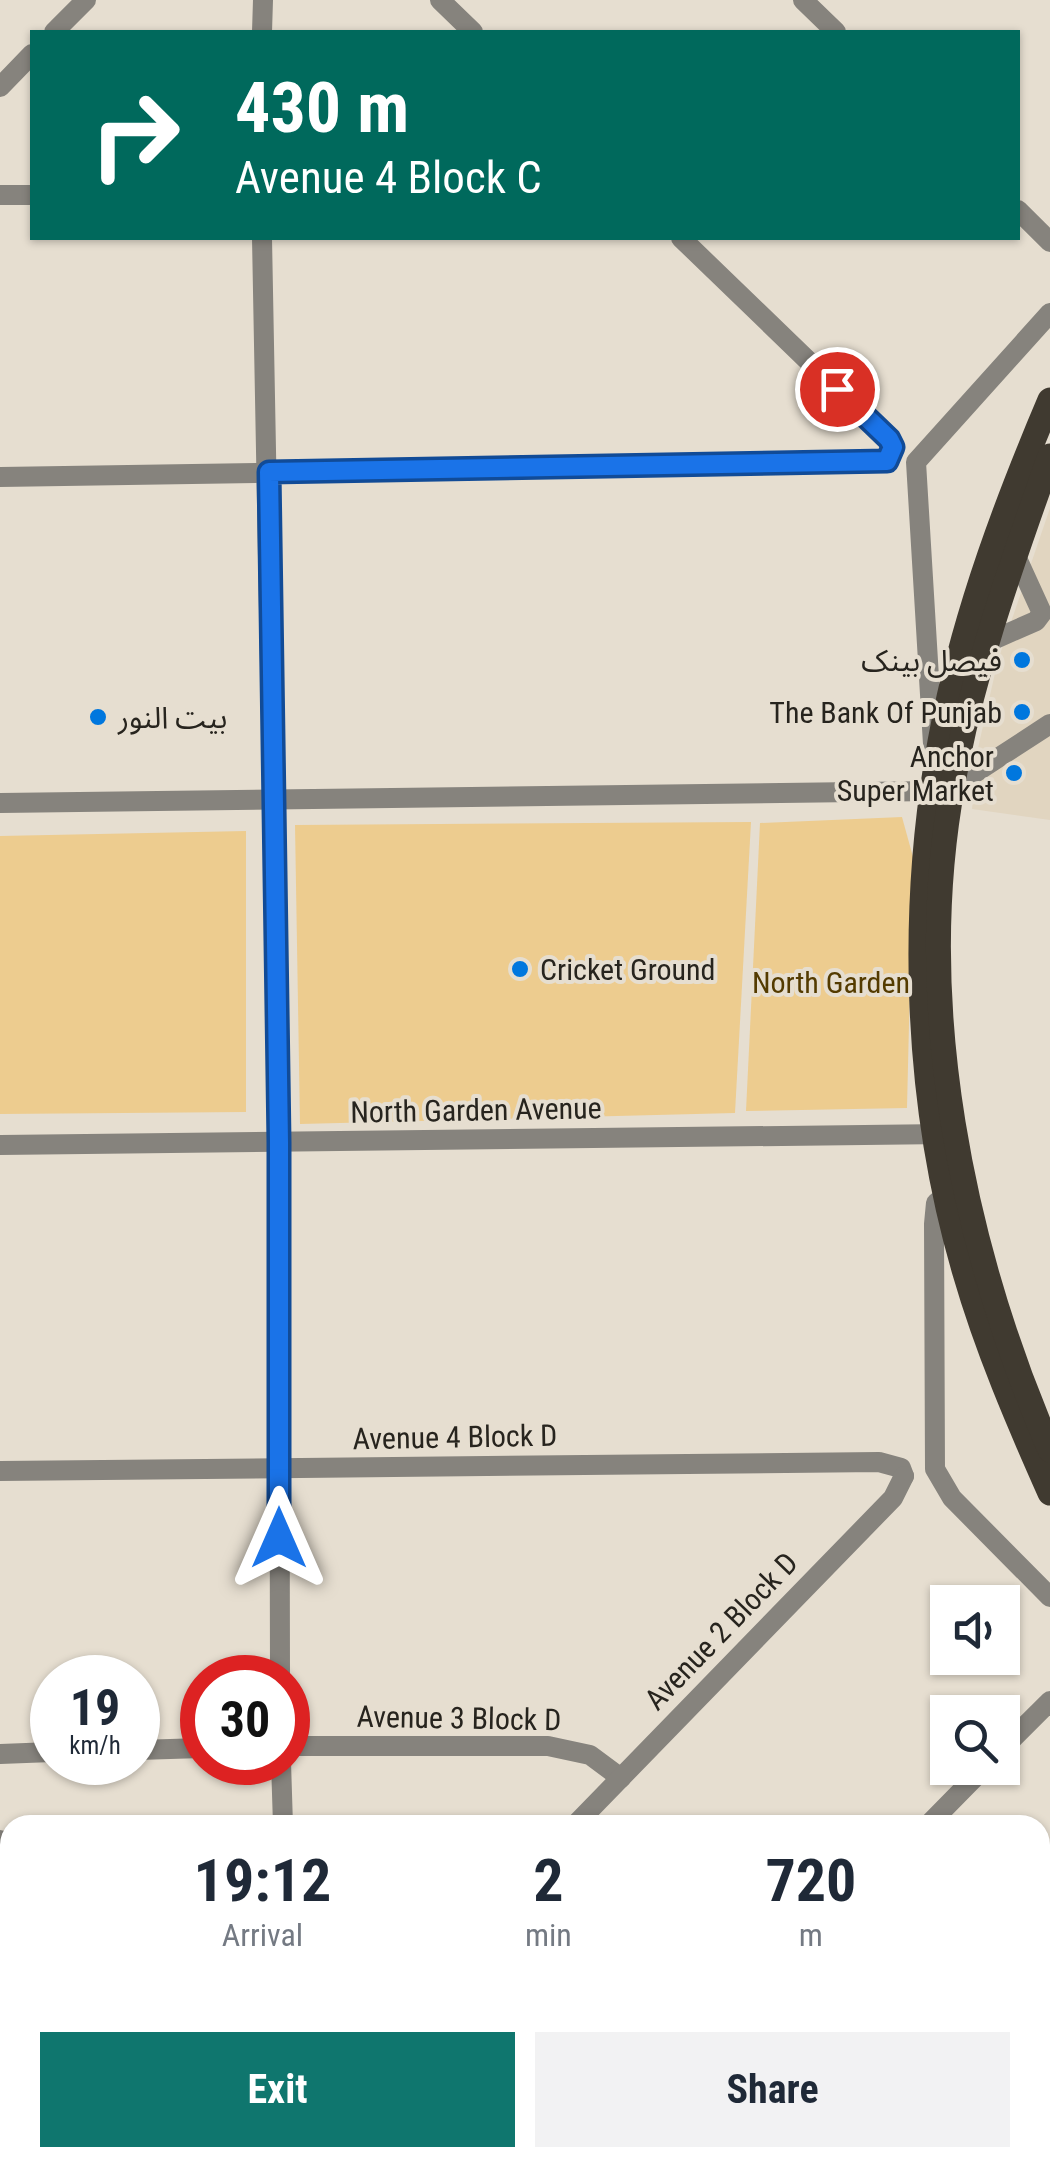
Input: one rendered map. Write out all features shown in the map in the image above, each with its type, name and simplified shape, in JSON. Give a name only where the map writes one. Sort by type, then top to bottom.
[{"type":"main road","points":[[943,789],[1045,446],[1050,400]]},
{"type":"main road","points":[[1045,446],[957,665],[923,926],[946,1195],[992,1358],[1050,1492]]},
{"type":"main road","points":[[943,1134],[1009,1354],[1050,1450]]},
{"type":"street","points":[[56,30],[86,0]]},
{"type":"street","points":[[262,0],[262,30]]},
{"type":"street","points":[[440,0],[470,30]]},
{"type":"street","points":[[804,0],[834,30]]},
{"type":"street","points":[[0,87],[30,56]]},
{"type":"street","points":[[0,195],[30,195]]},
{"type":"street","points":[[1020,212],[1050,242]]},
{"type":"street","points":[[262,240],[279,1142],[280,1655]]},
{"type":"street","points":[[683,240],[889,439],[891,455]]},
{"type":"street","points":[[943,789],[916,462],[1050,313]]},
{"type":"street","points":[[0,476],[878,463],[891,455],[916,462]]},
{"type":"street","points":[[986,643],[1046,614],[1015,554]]},
{"type":"street","points":[[0,803],[943,789],[1047,732]]},
{"type":"street","name":"North Garden Avenue","points":[[0,1145],[943,1134]]},
{"type":"street","points":[[946,1195],[936,1203],[934,1224],[935,1469],[952,1498],[1050,1597]]},
{"type":"street","name":"Avenue 4 Block D","points":[[0,1471],[880,1462],[901,1468],[904,1476]]},
{"type":"street","points":[[904,1476],[935,1469]]},
{"type":"street","name":"Avenue 2 Block D","points":[[585,1815],[893,1498],[904,1476]]},
{"type":"street","points":[[1020,1731],[1050,1701]]},
{"type":"street","name":"Avenue 3 Block D","points":[[310,1746],[548,1746],[590,1756],[621,1778]]},
{"type":"street","points":[[0,1754],[30,1753]]},
{"type":"street","points":[[281,1785],[282,1815]]},
{"type":"street","points":[[938,1815],[967,1785]]},
{"type":"shaded area","points":[[1050,508],[1050,820],[972,809],[978,748],[998,660]]},
{"type":"green space","name":"North Garden","points":[[902,817],[913,857],[907,1108],[746,1111],[760,823]]},
{"type":"green space","name":"Cricket Ground","points":[[751,822],[735,1113],[300,1124],[295,825]]},
{"type":"green space","points":[[246,831],[246,1112],[0,1114],[0,836]]},
{"type":"place","name":"فیصل بینک","points":[[1022,660]]},
{"type":"place","name":"The Bank Of Punjab","points":[[1022,712]]},
{"type":"place","name":"بیت النور","points":[[98,717]]},
{"type":"place","name":"Anchor Super Market","points":[[1014,773]]},
{"type":"place","name":"Cricket Ground","points":[[520,969]]},
{"type":"route","points":[[279,1538],[279,1142],[269,472],[887,461],[893,447],[889,439],[837,389]]}]
